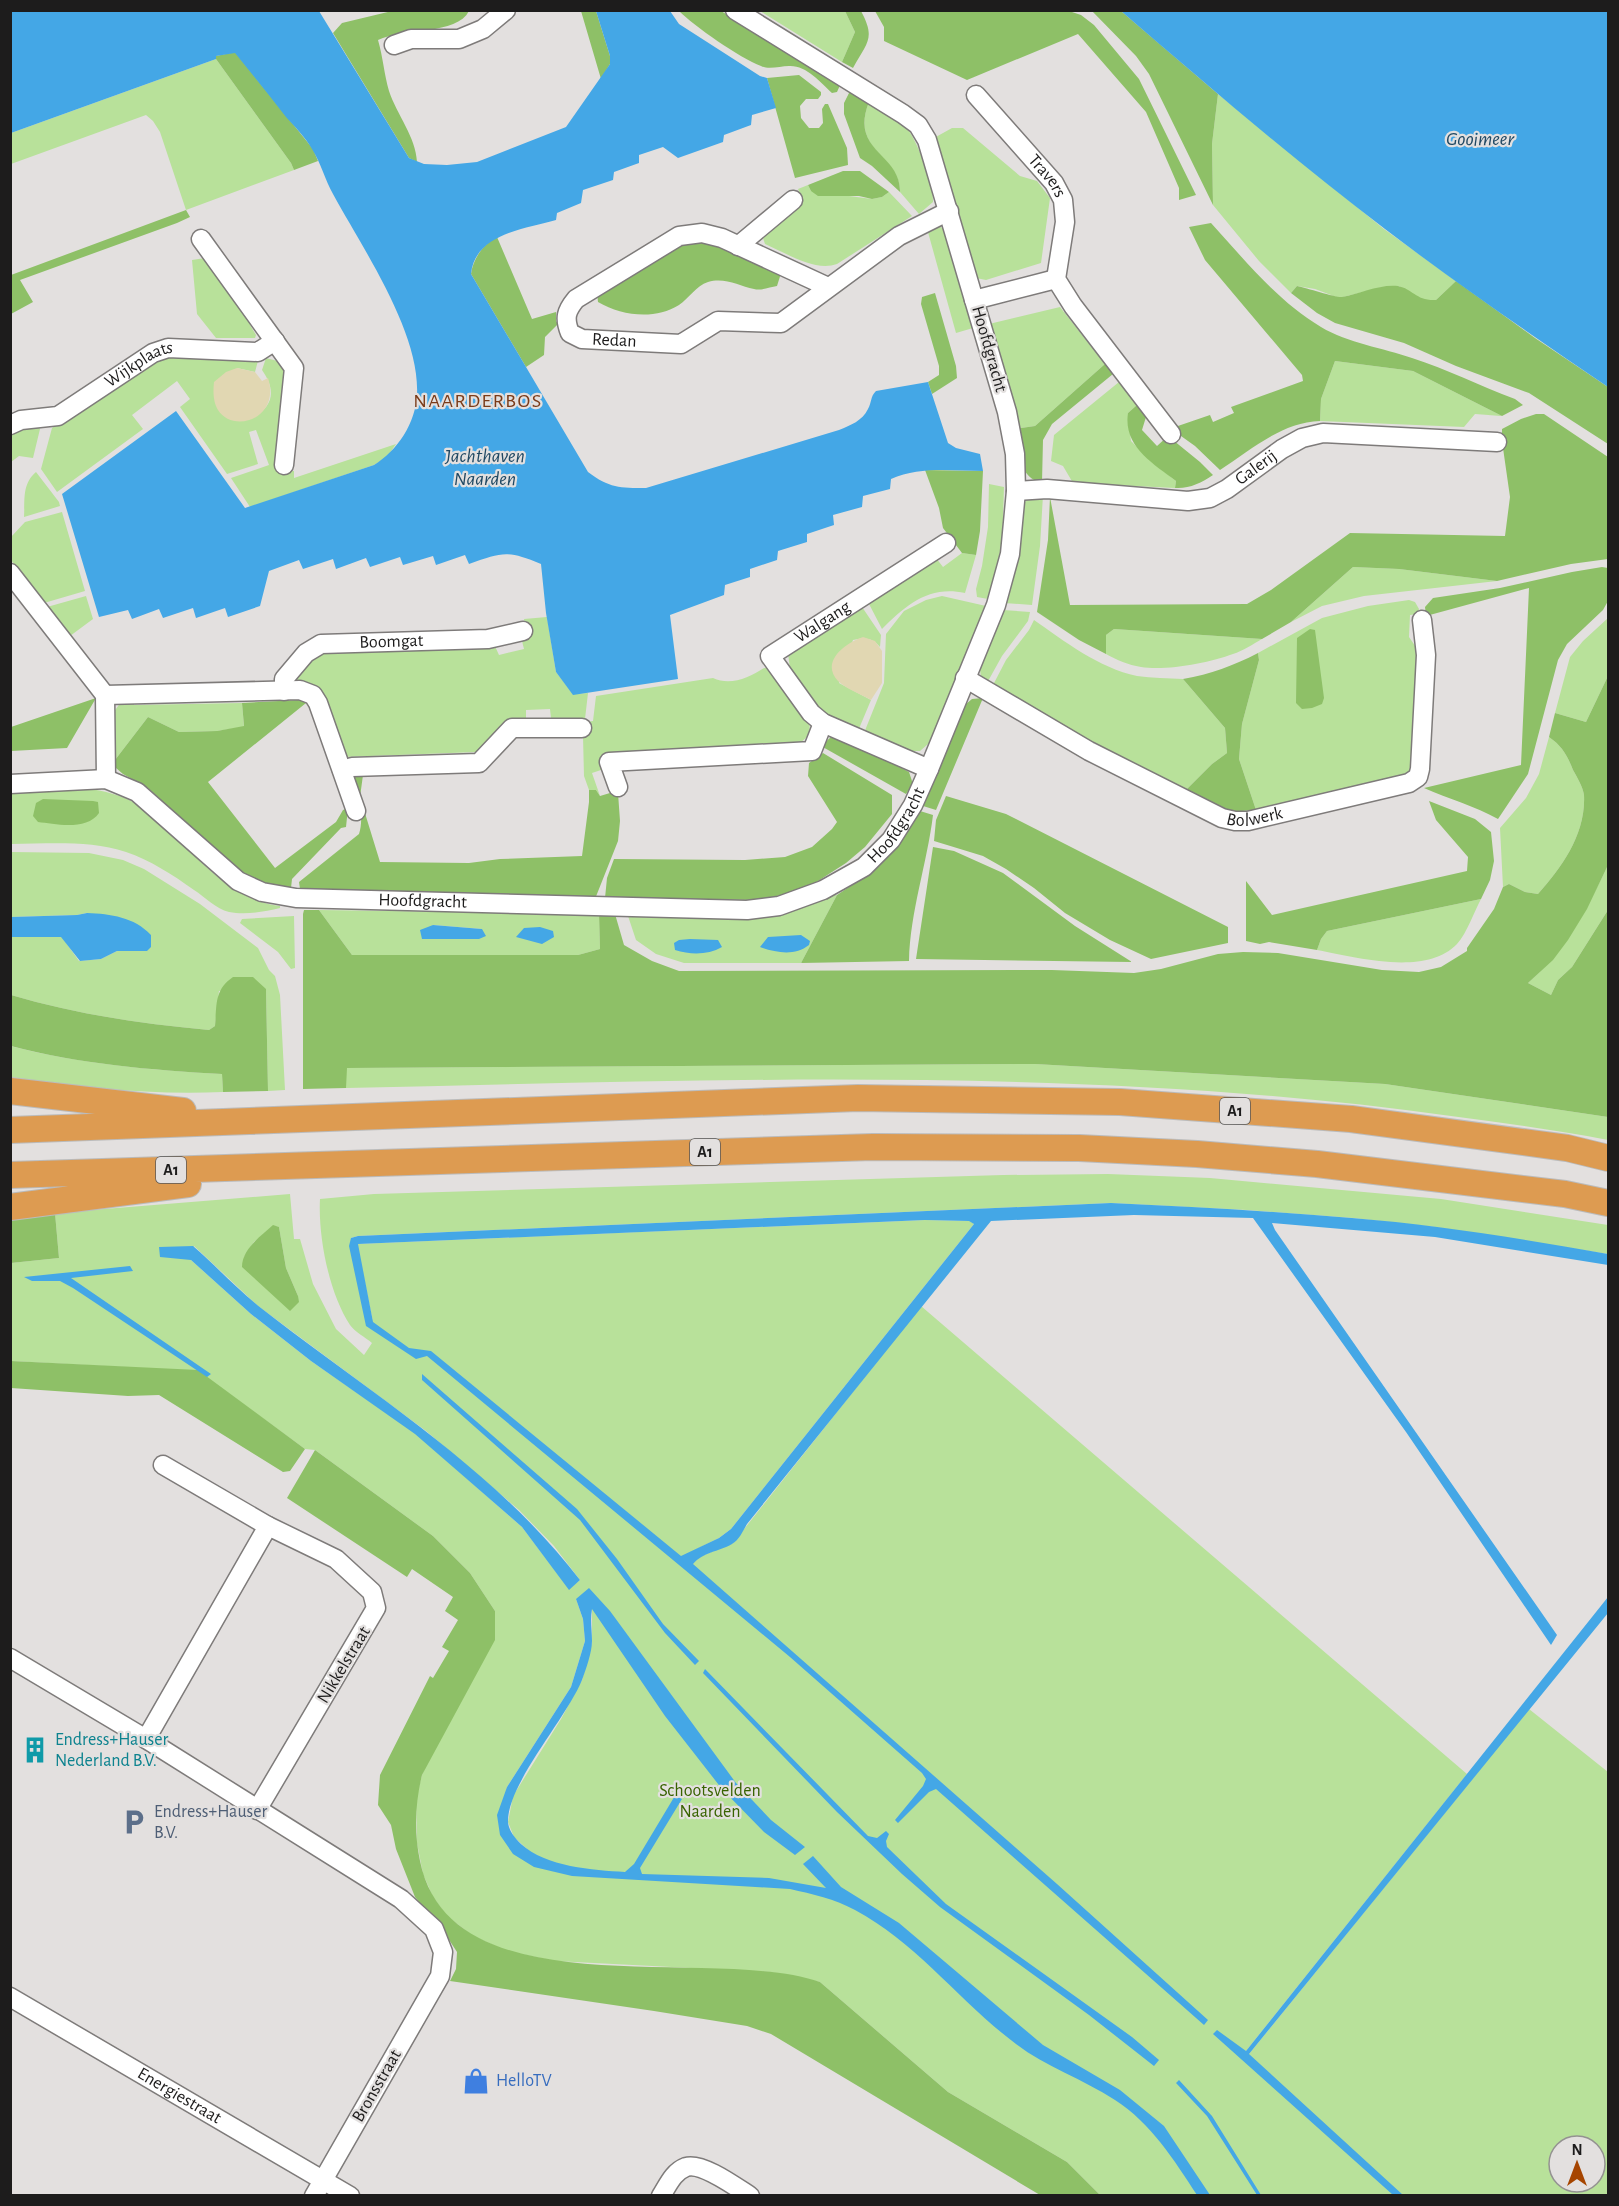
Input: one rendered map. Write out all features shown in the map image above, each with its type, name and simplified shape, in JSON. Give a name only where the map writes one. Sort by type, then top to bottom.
[{"type":"highway","name":"A1","points":[[10,1091],[260,1121]]},
{"type":"highway","name":"A1","points":[[10,1130],[858,1098],[1120,1102],[1351,1119],[1567,1148],[1608,1158]]},
{"type":"highway","name":"A1","points":[[10,1175],[873,1147],[1079,1148],[1197,1154],[1317,1164],[1565,1194],[1608,1203]]},
{"type":"highway","name":"A1","points":[[10,1207],[331,1165]]},
{"type":"street","name":"Hoofdgracht","points":[[10,784],[106,779],[137,792],[238,881],[273,896],[296,898],[747,910],[779,906],[802,899],[864,867],[878,854],[896,833],[913,805],[996,605],[1010,554],[1016,491],[1015,454],[1007,412],[949,211],[927,140],[918,125],[735,10]]},
{"type":"street","points":[[394,45],[411,39],[459,39],[483,29],[500,12]]},
{"type":"street","name":"Travers","points":[[976,95],[1054,183],[1063,200],[1065,222],[1056,279]]},
{"type":"street","points":[[738,246],[793,200]]},
{"type":"street","name":"Redan","points":[[828,287],[722,238],[702,233],[679,236],[576,299],[567,310],[566,322],[570,333],[582,339],[681,344],[718,321],[781,323],[898,236],[949,211]]},
{"type":"street","points":[[201,239],[294,368],[284,465]]},
{"type":"street","points":[[974,300],[1056,279],[1073,306],[1171,434]]},
{"type":"street","name":"Wijkplaats","points":[[10,425],[21,420],[58,416],[153,353],[168,348],[258,352],[275,341]]},
{"type":"street","name":"Galerij","points":[[1016,491],[1047,489],[1188,501],[1210,498],[1227,489],[1282,449],[1302,438],[1323,433],[1497,442]]},
{"type":"street","name":"Walgang","points":[[929,769],[823,723],[811,712],[771,656],[946,543]]},
{"type":"street","points":[[10,573],[105,695],[106,779]]},
{"type":"street","name":"Bolwerk","points":[[964,678],[1089,751],[1222,818],[1235,821],[1248,820],[1409,783],[1418,777],[1426,655],[1422,620]]},
{"type":"street","name":"Boomgat","points":[[284,691],[284,679],[306,653],[321,644],[488,639],[523,631]]},
{"type":"street","points":[[105,695],[300,690],[313,695],[318,703],[356,811]]},
{"type":"street","points":[[618,787],[609,762],[812,751],[823,723]]},
{"type":"street","points":[[342,770],[352,767],[479,764],[512,728],[582,728]]},
{"type":"street","name":"Nikkelstraat","points":[[163,1465],[268,1526],[336,1559],[372,1592],[376,1608],[257,1810]]},
{"type":"street","points":[[146,1739],[268,1526]]},
{"type":"street","points":[[10,1658],[146,1739],[257,1810]]},
{"type":"street","name":"Bronsstraat","points":[[257,1810],[401,1899],[434,1929],[443,1952],[440,1976],[319,2188]]},
{"type":"street","name":"Energiestraat","points":[[10,1997],[319,2188],[350,2196]]},
{"type":"street","points":[[661,2196],[672,2177],[687,2167],[703,2168],[750,2196]]},
{"type":"green space","points":[[392,11],[469,11],[463,19],[442,28],[389,36],[378,40],[389,91],[410,135],[417,162],[409,158],[333,33],[342,23]]},
{"type":"green space","points":[[581,11],[596,11],[610,56],[610,64],[601,79]]},
{"type":"green space","points":[[679,11],[721,11],[841,83],[837,92],[832,93],[801,68],[789,66],[767,68],[752,62],[695,25]]},
{"type":"green space","points":[[760,11],[845,11],[855,32],[842,62]]},
{"type":"green space","points":[[845,11],[861,11],[869,34],[866,46],[853,68],[842,62],[855,32]]},
{"type":"green space","points":[[875,11],[1069,11],[1081,15],[1094,25],[1139,79],[1196,195],[1179,200],[1179,188],[1146,112],[1078,34],[967,80],[884,41],[884,27]]},
{"type":"green space","points":[[1092,11],[1121,11],[1218,94],[1212,144],[1213,205],[1149,74],[1136,56]]},
{"type":"green space","points":[[235,52],[313,149],[318,161],[294,170],[216,59],[216,56]]},
{"type":"green space","points":[[216,59],[294,170],[186,210],[160,132],[146,115],[11,164],[11,133]]},
{"type":"green space","points":[[799,75],[821,92],[818,99],[806,99],[800,106],[801,118],[809,128],[819,128],[823,123],[822,109],[825,104],[828,104],[847,148],[848,165],[795,178],[767,78]]},
{"type":"green space","points":[[851,89],[869,102],[865,119],[866,132],[870,142],[893,169],[898,179],[900,192],[860,158],[844,114],[844,103]]},
{"type":"green space","points":[[1218,94],[1384,229],[1456,281],[1436,300],[1424,301],[1399,286],[1383,287],[1339,298],[1315,289],[1297,286],[1291,293],[1259,261],[1213,205],[1212,144]]},
{"type":"green space","points":[[869,102],[901,122],[910,132],[919,151],[928,174],[933,202],[919,214],[900,192],[893,170],[870,143],[865,118]]},
{"type":"green space","points":[[952,128],[963,128],[1020,176],[1037,181],[1050,198],[1041,263],[986,280],[976,278],[958,211],[934,138]]},
{"type":"green space","points":[[843,171],[860,171],[889,192],[882,197],[872,199],[859,196],[818,196],[811,191],[808,185]]},
{"type":"green space","points":[[808,185],[811,191],[872,199],[882,197],[889,192],[912,216],[837,264],[819,266],[810,264],[765,244],[762,235],[802,199],[798,189]]},
{"type":"green space","points":[[186,210],[190,217],[177,223],[20,280],[33,302],[11,314],[11,275]]},
{"type":"green space","points":[[1211,223],[1290,305],[1331,333],[1438,367],[1515,399],[1523,405],[1502,416],[1413,371],[1335,361],[1321,399],[1320,421],[1293,426],[1267,438],[1220,470],[1195,446],[1174,431],[1175,427],[1210,415],[1213,422],[1234,413],[1231,407],[1303,381],[1302,375],[1205,260],[1189,227]]},
{"type":"green space","points":[[926,225],[939,225],[948,234],[973,328],[956,333]]},
{"type":"green space","points":[[497,237],[532,319],[556,312],[558,324],[545,337],[544,355],[526,367],[471,274],[480,252]]},
{"type":"green space","points":[[705,239],[782,270],[777,286],[757,289],[726,281],[708,282],[670,310],[649,314],[628,313],[598,302],[597,293],[678,244]]},
{"type":"green space","points":[[205,258],[254,323],[250,325],[256,335],[255,338],[216,338],[197,314],[192,260]]},
{"type":"green space","points":[[1456,281],[1608,387],[1608,444],[1529,393],[1456,366],[1404,343],[1335,323],[1317,313],[1291,293],[1297,286],[1342,297],[1377,288],[1398,286],[1424,299],[1436,300]]},
{"type":"green space","points":[[935,293],[956,366],[957,378],[932,394],[928,382],[939,375],[939,366],[921,304],[922,297]]},
{"type":"green space","points":[[1060,307],[1105,364],[1035,426],[1015,429],[989,324]]},
{"type":"green space","points":[[154,357],[259,357],[255,372],[237,368],[248,420],[263,411],[270,400],[270,386],[262,370],[266,358],[281,362],[287,373],[278,470],[294,471],[294,478],[396,444],[387,457],[374,465],[250,507],[231,478],[269,465],[256,430],[249,432],[258,464],[227,474],[180,407],[190,399],[177,381],[132,415],[143,429],[57,492],[41,469],[52,428]]},
{"type":"green space","points":[[1335,361],[1413,371],[1502,416],[1475,414],[1464,427],[1320,421],[1321,399]]},
{"type":"green space","points":[[1105,364],[1113,374],[1052,424],[1043,440],[1042,482],[1034,480],[1028,475],[1021,461],[1015,429],[1035,426]]},
{"type":"green space","points":[[1119,382],[1137,405],[1128,413],[1131,441],[1176,481],[1175,488],[1073,483],[1063,466],[1051,461],[1054,435]]},
{"type":"green space","points":[[1137,405],[1146,417],[1142,430],[1157,446],[1168,436],[1213,475],[1195,485],[1175,488],[1176,481],[1141,453],[1130,435],[1128,413]]},
{"type":"green space","points":[[1536,414],[1544,414],[1608,457],[1608,559],[1571,564],[1497,581],[1399,569],[1353,567],[1291,622],[1262,639],[1114,629],[1106,635],[1106,654],[1079,640],[1037,612],[1048,540],[1050,497],[1070,605],[1247,604],[1271,590],[1350,533],[1505,536],[1510,497],[1502,429]]},
{"type":"green space","points":[[38,426],[40,429],[33,458],[19,456],[11,462],[10,434],[17,429]]},
{"type":"green space","points":[[925,470],[983,471],[980,531],[976,555],[962,553],[943,528],[939,508]]},
{"type":"green space","points":[[36,472],[60,506],[24,517],[26,487]]},
{"type":"green space","points":[[989,484],[1004,487],[1002,550],[988,599],[977,597],[976,589],[988,527]]},
{"type":"green space","points":[[1043,495],[1040,546],[1032,605],[1004,603],[1023,506],[1027,499]]},
{"type":"green space","points":[[62,512],[85,591],[44,603],[11,560],[11,537],[25,522]]},
{"type":"green space","points":[[962,553],[976,555],[965,593],[940,592],[919,599],[900,612],[882,629],[868,602],[936,558],[943,567]]},
{"type":"green space","points":[[1353,567],[1399,569],[1497,581],[1364,596],[1322,606],[1291,622]]},
{"type":"green space","points":[[1602,567],[1608,568],[1608,601],[1603,610],[1567,644],[1558,660],[1528,774],[1498,819],[1424,788],[1521,765],[1529,588],[1426,616],[1425,607],[1433,598],[1500,588]]},
{"type":"green space","points":[[86,596],[93,619],[70,636],[47,607]]},
{"type":"green space","points":[[942,596],[986,606],[935,738],[920,751],[911,751],[864,733],[884,683],[886,634],[904,611],[926,600]]},
{"type":"green space","points":[[1409,600],[1415,602],[1419,609],[1418,614],[1410,615],[1409,637],[1420,653],[1413,767],[1405,777],[1256,810],[1239,759],[1242,724],[1259,660],[1258,653],[1322,618],[1368,606]]},
{"type":"green space","points":[[860,604],[881,635],[880,647],[868,639],[853,640],[839,683],[871,700],[858,731],[823,716],[790,669],[788,653]]},
{"type":"green space","points":[[1003,610],[1030,612],[1028,621],[1002,656],[987,683],[981,677],[980,670]]},
{"type":"green space","points":[[547,617],[556,672],[573,694],[588,693],[585,719],[554,721],[551,718],[550,709],[526,710],[526,718],[523,722],[505,723],[477,752],[344,757],[296,678],[318,652],[494,644],[499,655],[524,649],[521,637],[527,636],[524,619]]},
{"type":"green space","points":[[1608,618],[1608,676],[1586,722],[1555,713],[1570,657],[1583,641]]},
{"type":"green space","points":[[1034,620],[1082,653],[1109,667],[1137,676],[1183,679],[1225,728],[1227,753],[1212,764],[1185,791],[1055,724],[993,685],[1006,660]]},
{"type":"green space","points":[[1114,629],[1262,639],[1237,653],[1212,660],[1175,667],[1151,668],[1127,664],[1106,654],[1106,635]]},
{"type":"green space","points":[[1310,629],[1315,630],[1324,698],[1322,704],[1302,709],[1296,703],[1297,638]]},
{"type":"green space","points":[[1258,653],[1259,660],[1242,724],[1239,759],[1256,810],[1228,812],[1185,791],[1212,764],[1227,753],[1225,728],[1183,679],[1222,669]]},
{"type":"green space","points":[[768,668],[807,717],[809,731],[807,737],[802,741],[795,745],[600,757],[603,766],[601,770],[592,773],[600,796],[596,790],[589,790],[584,776],[583,736],[587,735],[587,722],[593,721],[596,696],[713,678],[733,681],[746,678]]},
{"type":"green space","points":[[1608,676],[1608,865],[1587,909],[1568,940],[1553,960],[1528,983],[1551,995],[1558,980],[1572,967],[1608,910],[1608,1117],[1385,1084],[1035,1064],[347,1068],[346,1088],[303,1089],[304,910],[319,910],[352,955],[578,955],[600,949],[599,914],[615,914],[624,945],[652,961],[679,971],[1052,970],[1134,973],[1161,969],[1218,954],[1243,952],[1278,953],[1382,970],[1419,972],[1441,967],[1467,951],[1494,909],[1503,887],[1509,884],[1525,892],[1538,894],[1556,873],[1571,849],[1581,823],[1584,795],[1566,755],[1561,747],[1549,737],[1555,713],[1586,722]]},
{"type":"green space","points":[[96,698],[67,748],[11,751],[11,727]]},
{"type":"green space","points":[[983,698],[936,810],[923,806],[966,704],[972,699]]},
{"type":"green space","points":[[134,699],[134,705],[242,703],[244,727],[217,731],[179,732],[148,717],[115,760],[113,713],[121,702]]},
{"type":"green space","points":[[299,700],[306,703],[208,782],[275,868],[336,822],[343,810],[348,808],[346,827],[341,828],[292,879],[291,888],[267,884],[242,873],[148,788],[116,768],[115,760],[148,717],[179,732],[217,731],[244,726],[242,703]]},
{"type":"green space","points":[[831,737],[845,738],[909,772],[913,784],[906,794],[821,746]]},
{"type":"green space","points":[[1549,737],[1564,751],[1580,782],[1584,795],[1584,809],[1571,849],[1556,873],[1538,894],[1525,892],[1509,884],[1503,887],[1500,828],[1526,798],[1539,774]]},
{"type":"green space","points":[[823,753],[892,795],[892,814],[865,847],[846,863],[804,890],[758,900],[605,898],[607,878],[614,859],[745,860],[785,857],[812,847],[837,822],[808,776],[809,763]]},
{"type":"green space","points":[[357,774],[363,775],[360,797],[380,862],[469,863],[500,859],[582,856],[589,790],[596,790],[600,796],[618,793],[620,821],[618,841],[595,899],[300,889],[299,882],[359,834],[361,813],[351,777]]},
{"type":"green space","points":[[85,788],[113,794],[138,805],[221,879],[239,892],[258,901],[280,906],[280,908],[261,912],[229,912],[215,906],[153,864],[135,855],[112,848],[68,844],[11,844],[10,791]]},
{"type":"green space","points":[[946,796],[1006,814],[1228,927],[1228,943],[1151,959],[1110,940],[1065,913],[1034,888],[983,856],[934,841],[936,820]]},
{"type":"green space","points":[[43,799],[98,802],[99,813],[94,819],[79,824],[62,825],[38,822],[33,816],[36,803]]},
{"type":"green space","points":[[1429,801],[1475,819],[1491,832],[1494,861],[1490,880],[1481,899],[1327,931],[1317,950],[1269,942],[1260,944],[1246,941],[1246,881],[1272,915],[1467,871],[1468,857],[1436,820]]},
{"type":"green space","points":[[920,811],[933,815],[912,924],[909,961],[801,963],[837,895],[861,879],[886,857],[910,828]]},
{"type":"green space","points":[[933,847],[954,851],[1003,873],[1075,926],[1132,962],[916,959]]},
{"type":"green space","points":[[11,852],[89,853],[123,860],[144,869],[200,904],[258,948],[269,970],[275,976],[280,995],[285,1090],[268,1091],[266,989],[219,991],[215,1026],[209,1030],[109,1017],[60,1008],[11,995],[10,937],[62,937],[79,961],[101,959],[117,951],[87,913],[11,917]]},
{"type":"green space","points":[[1608,865],[1608,910],[1572,967],[1558,980],[1551,995],[1528,983],[1565,943]]},
{"type":"green space","points":[[837,895],[801,963],[684,963],[656,954],[636,940],[628,916],[754,917],[794,909]]},
{"type":"green space","points":[[1481,899],[1457,944],[1443,954],[1427,960],[1390,962],[1317,950],[1327,931]]},
{"type":"green space","points":[[319,910],[599,914],[600,949],[578,955],[352,955]],"holes":[[[433,925],[482,929],[479,939],[422,939]]]},
{"type":"green space","points":[[294,916],[295,968],[291,969],[278,952],[240,923],[242,919]]},
{"type":"green space","points":[[233,977],[253,977],[266,989],[268,1091],[223,1092],[222,1074],[115,1065],[11,1046],[11,995],[60,1008],[109,1017],[209,1030],[215,1026],[219,993]]},
{"type":"green space","points":[[10,1046],[116,1065],[222,1074],[223,1092],[117,1090],[11,1077]]},
{"type":"green space","points":[[1035,1064],[1385,1084],[1608,1117],[1608,1140],[1491,1121],[1314,1100],[1176,1089],[1038,1083],[761,1080],[346,1088],[346,1068]]},
{"type":"green space","name":"Schootsvelden Naarden","points":[[1108,1174],[1210,1178],[1441,1199],[1608,1225],[1608,1254],[1435,1227],[1353,1218],[1111,1203],[351,1238],[373,1322],[357,1244],[925,1220],[970,1221],[974,1224],[731,1529],[719,1538],[681,1557],[699,1557],[733,1543],[921,1306],[1467,1774],[1246,2051],[1249,2054],[1529,1709],[1608,1772],[1608,2195],[1100,2195],[1067,2162],[948,2092],[820,1982],[770,1972],[555,1961],[507,1951],[473,1936],[447,1916],[433,1897],[423,1874],[417,1843],[416,1799],[422,1775],[495,1611],[470,1573],[433,1536],[315,1450],[305,1449],[198,1371],[11,1361],[11,1263],[59,1258],[55,1213],[290,1194],[294,1239],[300,1239],[313,1284],[336,1329],[364,1355],[372,1343],[350,1325],[336,1297],[326,1264],[321,1230],[320,1199],[374,1194],[1003,1175]],"holes":[[[273,1226],[279,1227],[286,1268],[298,1296],[244,1257],[254,1242]],[[194,1246],[258,1306],[426,1431],[519,1510],[554,1546],[580,1580],[569,1589],[522,1527],[415,1433],[311,1361],[251,1314],[191,1260]],[[576,1599],[592,1608],[592,1643],[582,1680],[561,1719],[513,1796],[508,1822],[514,1837],[528,1850],[500,1835],[507,1787],[571,1687],[585,1641],[583,1619]]]},
{"type":"green space","points":[[55,1213],[59,1258],[11,1263],[10,1218]]},
{"type":"green space","points":[[273,1225],[279,1227],[286,1268],[298,1296],[299,1302],[290,1311],[242,1267],[245,1254]]},
{"type":"green space","points":[[11,1361],[198,1370],[305,1449],[290,1471],[283,1472],[159,1395],[128,1396],[11,1388]]},
{"type":"green space","points":[[315,1450],[433,1536],[470,1573],[495,1611],[495,1640],[422,1775],[420,1786],[416,1829],[418,1850],[420,1861],[442,1908],[480,1939],[532,1956],[591,1964],[773,1972],[820,1982],[948,2092],[1067,2162],[1100,2195],[1040,2195],[771,2034],[747,2026],[450,1981],[456,1969],[457,1952],[442,1929],[415,1897],[396,1849],[391,1825],[378,1805],[380,1775],[430,1676],[433,1678],[449,1651],[442,1647],[458,1620],[445,1611],[453,1597],[412,1569],[407,1577],[287,1498]]},
{"type":"sand","points":[[237,368],[255,372],[262,381],[268,378],[270,392],[268,404],[262,412],[244,421],[234,421],[225,417],[215,404],[214,382],[226,372]]},
{"type":"sand","points":[[863,637],[875,641],[882,651],[882,683],[871,700],[841,684],[833,674],[832,667],[833,660],[842,649]]},
{"type":"water","name":"Jachthaven Naarden","points":[[11,10],[319,11],[409,158],[424,164],[447,165],[477,162],[566,127],[610,64],[610,56],[596,11],[670,11],[679,24],[760,76],[767,78],[776,108],[752,115],[751,125],[724,135],[723,142],[678,158],[663,147],[639,155],[639,163],[614,172],[613,180],[583,190],[581,203],[557,213],[556,220],[516,230],[491,242],[481,250],[474,261],[471,274],[588,472],[615,486],[646,488],[839,430],[863,417],[876,391],[928,382],[948,443],[956,448],[980,454],[983,471],[913,472],[891,479],[890,489],[863,496],[862,507],[833,515],[834,525],[807,534],[807,542],[778,551],[777,560],[750,569],[750,577],[725,585],[724,595],[670,615],[678,679],[573,695],[556,672],[541,564],[520,556],[505,554],[469,564],[465,555],[436,565],[433,556],[403,565],[400,557],[370,567],[366,558],[336,569],[333,559],[303,569],[299,560],[269,571],[260,606],[228,617],[225,608],[196,618],[193,608],[163,618],[159,609],[132,619],[128,610],[99,617],[62,494],[176,411],[245,508],[374,465],[390,452],[409,426],[416,405],[415,370],[400,318],[374,265],[333,194],[315,154],[235,53],[216,56],[216,59],[11,133]]},
{"type":"water","name":"Gooimeer","points":[[1121,11],[1608,11],[1608,387],[1467,290],[1351,203],[1251,122]]},
{"type":"water","points":[[105,914],[130,920],[151,935],[151,947],[147,951],[117,951],[101,959],[80,961],[61,937],[11,937],[11,917]]},
{"type":"water","points":[[433,925],[482,929],[486,936],[479,939],[422,939],[420,930]]},
{"type":"water","points":[[540,927],[553,931],[554,937],[542,944],[516,937],[524,928]]},
{"type":"water","points":[[801,935],[810,941],[809,945],[798,951],[779,952],[760,947],[768,937]]},
{"type":"water","points":[[690,939],[718,940],[722,947],[711,952],[699,953],[675,950],[674,943]]},
{"type":"water","points":[[1111,1203],[1262,1211],[1416,1224],[1608,1254],[1608,1265],[1435,1237],[1272,1223],[1557,1635],[1551,1645],[1406,1432],[1253,1218],[1134,1215],[991,1221],[747,1524],[737,1540],[727,1547],[701,1557],[693,1564],[1208,2020],[1204,2025],[936,1789],[929,1792],[898,1823],[895,1820],[923,1786],[926,1779],[922,1773],[790,1657],[427,1356],[416,1359],[366,1326],[349,1246],[351,1238]],"holes":[[[925,1220],[969,1221],[974,1224],[731,1529],[719,1538],[681,1556],[431,1351],[409,1348],[373,1322],[358,1244]]]},
{"type":"water","points":[[193,1246],[261,1308],[388,1402],[470,1467],[546,1540],[580,1580],[569,1590],[522,1527],[415,1434],[311,1361],[251,1314],[191,1260],[160,1257],[159,1247]]},
{"type":"water","points":[[130,1266],[133,1271],[71,1278],[211,1374],[207,1377],[73,1288],[60,1281],[32,1281],[24,1277]]},
{"type":"water","points":[[422,1374],[577,1509],[617,1559],[663,1624],[699,1661],[695,1665],[665,1633],[580,1520],[422,1380]]},
{"type":"water","points":[[589,1588],[610,1611],[736,1783],[771,1820],[805,1847],[795,1855],[764,1832],[722,1789],[665,1716],[592,1609],[592,1645],[582,1680],[564,1713],[527,1770],[517,1788],[511,1806],[509,1828],[521,1844],[543,1858],[570,1866],[625,1872],[634,1864],[676,1794],[682,1799],[640,1868],[642,1874],[769,1878],[826,1888],[803,1864],[813,1856],[841,1887],[899,1923],[1043,2045],[1120,2090],[1164,2126],[1210,2195],[1197,2195],[1161,2143],[1128,2109],[1016,2044],[898,1939],[847,1906],[790,1889],[572,1876],[534,1867],[513,1854],[500,1835],[497,1815],[507,1787],[571,1687],[585,1641],[583,1619],[576,1599]]},
{"type":"water","points":[[1608,1597],[1608,1613],[1249,2054],[1403,2195],[1393,2195],[1213,2034],[1217,2030],[1246,2051]]},
{"type":"water","points":[[705,1669],[868,1836],[877,1838],[886,1831],[889,1834],[886,1841],[887,1847],[946,1904],[1132,2037],[1159,2060],[1154,2066],[1089,2015],[940,1907],[902,1874],[837,1812],[703,1673]]},
{"type":"water","points":[[1179,2080],[1212,2116],[1261,2195],[1257,2195],[1207,2116],[1176,2083]]},
{"type":"place","name":"Endress+Hauser Nederland B.V.","points":[[35,1750]]},
{"type":"place","name":"Endress+Hauser B.V.","points":[[134,1822]]},
{"type":"place","name":"HelloTV","points":[[476,2081]]},
{"type":"district","name":"NAARDERBOS","points":[[478,401]]}]
